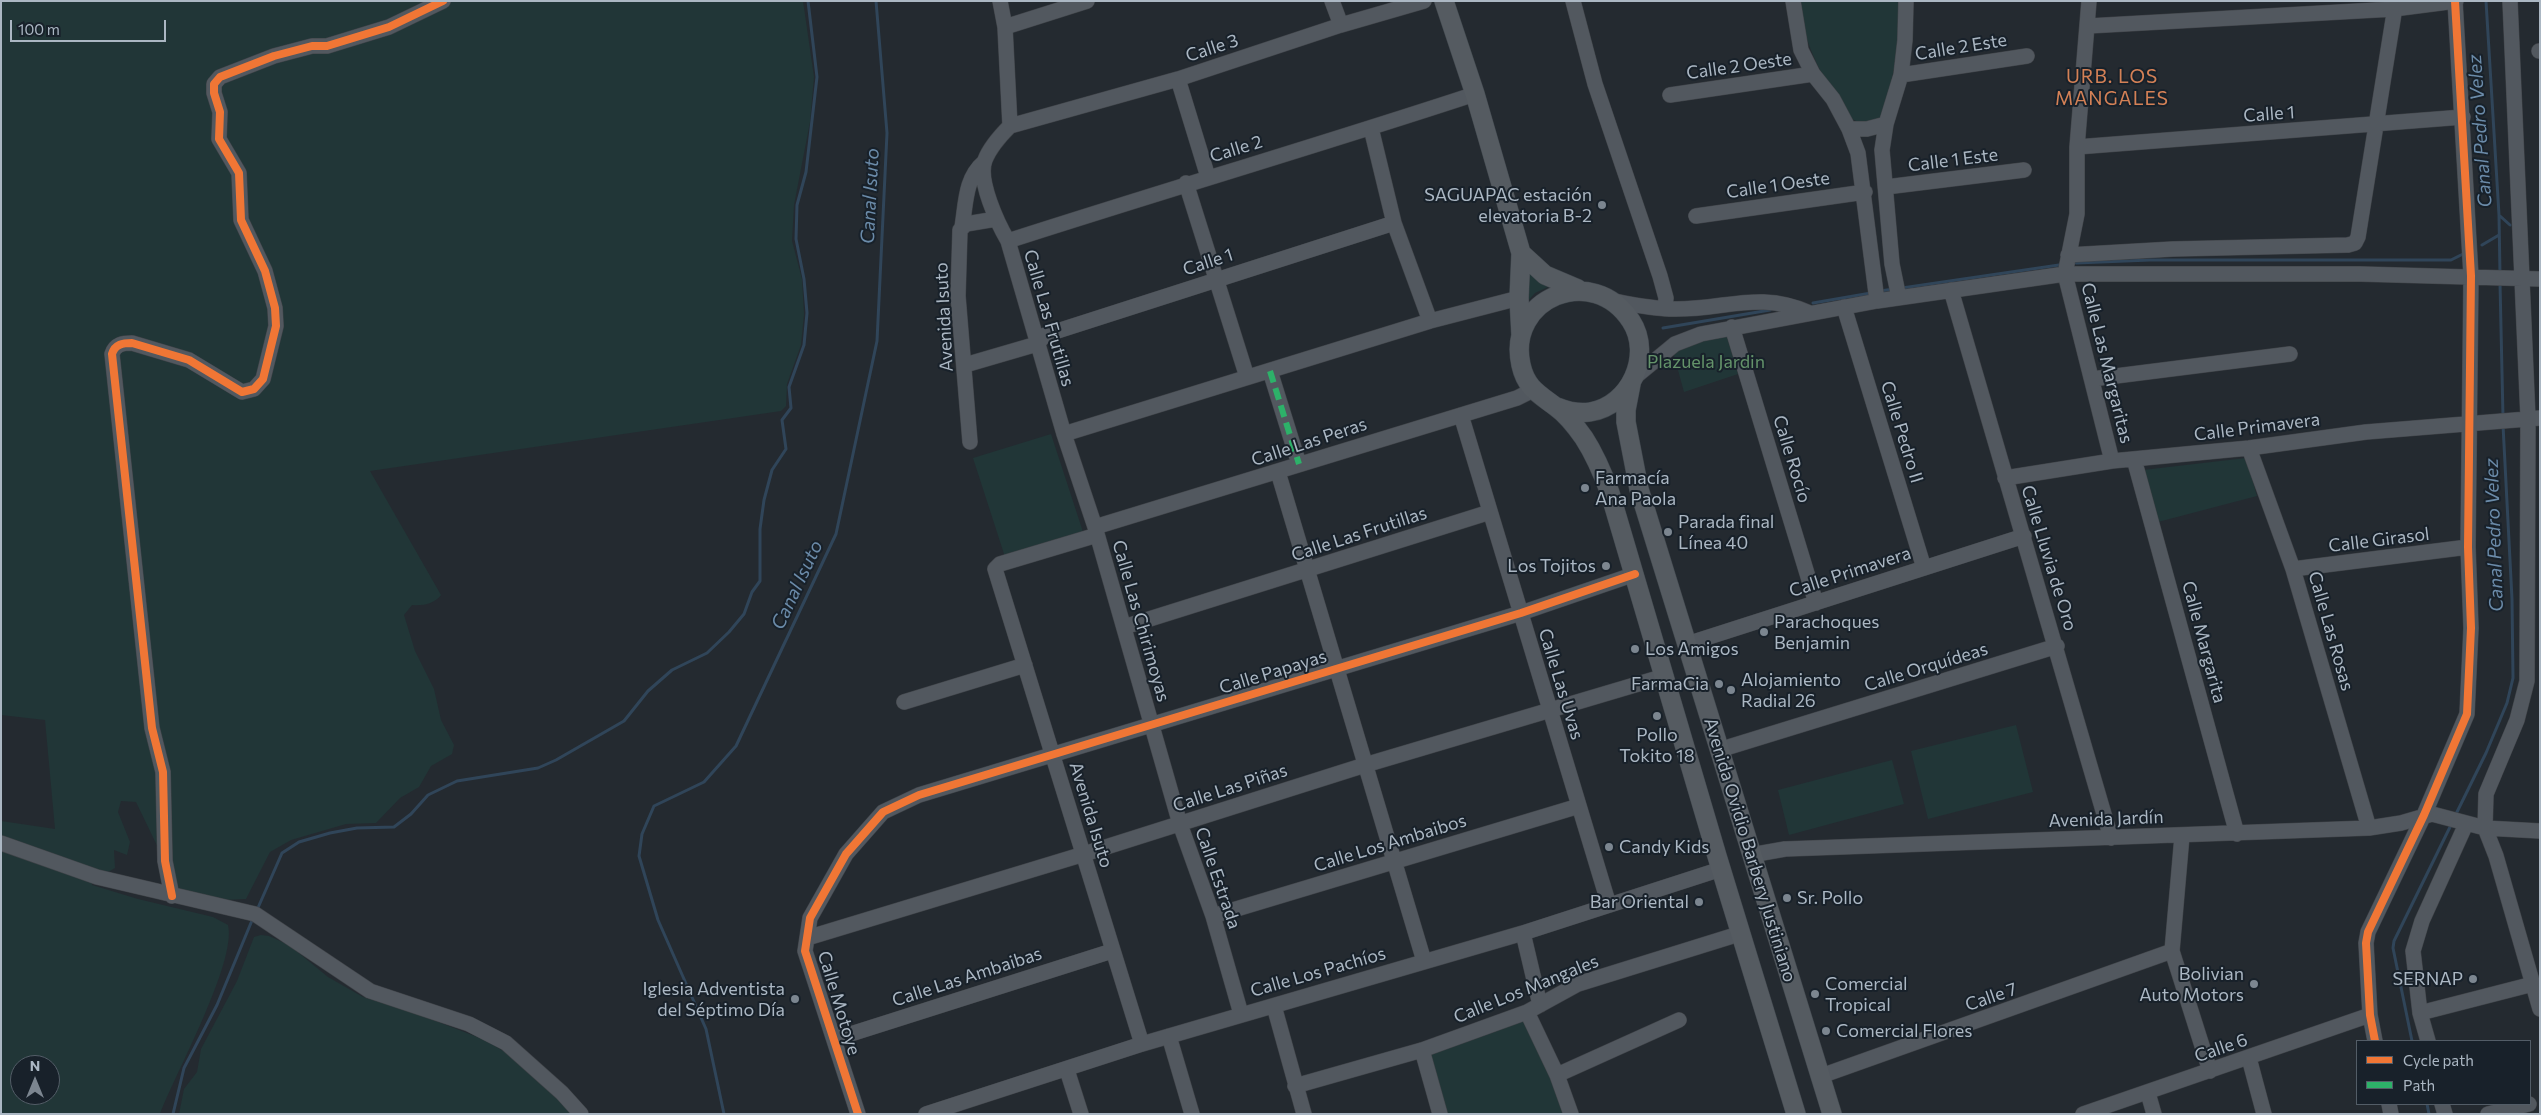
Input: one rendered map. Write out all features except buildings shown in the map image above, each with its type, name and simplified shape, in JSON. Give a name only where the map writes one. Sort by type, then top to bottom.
[{"type":"main road","points":[[1444,1],[1475,94],[1521,253],[1519,298],[1521,337],[1519,352],[1521,365],[1533,390],[1544,400],[1556,407],[1573,412],[1590,412],[1609,406],[1633,380],[1640,360],[1640,343],[1635,326],[1625,312],[1612,301],[1545,274],[1521,253]]},
{"type":"main road","points":[[1521,337],[1527,324],[1544,302],[1559,293],[1572,291],[1588,292]]},
{"type":"main road","name":"Avenida Ovidio Barbery Justiniano","points":[[1633,380],[1626,410],[1626,422],[1639,489],[1832,1114]]},
{"type":"main road","name":"Avenida Ovidio Barbery Justiniano","points":[[1556,407],[1584,438],[1601,468],[1610,493],[1721,869],[1796,1114]]},
{"type":"main road","points":[[1610,493],[1615,486],[1623,484],[1639,489]]},
{"type":"street","points":[[172,896],[166,862],[164,772],[152,728],[112,354],[114,349],[123,343],[132,343],[180,357],[197,364],[242,392],[254,389],[263,380],[276,326],[275,308],[265,271],[241,220],[239,173],[219,139],[220,112],[214,92],[214,84],[220,77],[274,56],[312,46],[327,46],[389,26],[443,1]]},
{"type":"street","points":[[984,162],[996,140],[1010,126],[1005,26],[1000,1]]},
{"type":"street","points":[[1005,26],[1087,1]]},
{"type":"street","points":[[1332,1],[1341,25]]},
{"type":"street","name":"Calle 3","points":[[1010,126],[1178,79],[1341,25],[1424,1]]},
{"type":"street","points":[[1574,1],[1595,84],[1660,276],[1666,298],[1665,308]]},
{"type":"street","points":[[1793,1],[1802,50],[1813,74],[1833,100],[1850,129],[1858,152],[1865,192],[1877,294]]},
{"type":"street","points":[[1896,291],[1882,150],[1886,124],[1901,75],[1907,13],[1906,1]]},
{"type":"street","points":[[2065,274],[2076,214],[2077,148],[2089,1]]},
{"type":"street","points":[[2088,26],[2456,1],[2476,276],[2468,547],[2471,628],[2467,714],[2428,814],[2368,932],[2366,943],[2370,1015],[2375,1040]]},
{"type":"street","points":[[2510,1],[2520,278],[2533,546],[2534,681],[2486,794],[2485,828],[2496,856],[2540,1009]]},
{"type":"street","points":[[2068,255],[2173,249],[2348,246],[2355,242],[2358,236],[2395,5]]},
{"type":"street","name":"Calle 2 Este","points":[[1901,75],[2027,56]]},
{"type":"street","name":"Calle 2 Oeste","points":[[1670,95],[1813,74]]},
{"type":"street","points":[[1178,79],[1208,177]]},
{"type":"street","name":"Calle 2","points":[[1008,241],[1186,183],[1371,128],[1475,94]]},
{"type":"street","name":"Calle 1","points":[[2077,148],[2463,117]]},
{"type":"street","points":[[1850,129],[1867,129],[1886,124]]},
{"type":"street","points":[[1371,128],[1394,223],[1430,321]]},
{"type":"street","points":[[1858,152],[1862,147],[1872,145],[1882,150]]},
{"type":"street","name":"Calle Las Frutillas","points":[[984,162],[987,196],[996,219],[1008,241],[1064,434],[1096,531]]},
{"type":"street","name":"Avenida Isuto","points":[[970,442],[958,296],[962,227],[969,181],[974,170],[984,162]]},
{"type":"street","name":"Calle 1 Este","points":[[1886,187],[2024,170]]},
{"type":"street","points":[[1186,183],[1215,279],[1248,377]]},
{"type":"street","name":"Calle 1 Oeste","points":[[1696,216],[1865,192]]},
{"type":"street","points":[[962,227],[966,224],[996,219]]},
{"type":"street","name":"Calle 1","points":[[965,365],[1037,344],[1045,335],[1394,223]]},
{"type":"street","points":[[1633,380],[1675,344],[1701,334],[1844,307],[1877,294],[1896,291],[1951,290],[2065,274],[2476,276],[2540,279]]},
{"type":"street","name":"Calle Las Margaritas","points":[[2065,274],[2112,461]]},
{"type":"street","name":"Calle Lluvia de Oro","points":[[1951,290],[2005,478],[2057,646],[2111,838]]},
{"type":"street","points":[[1064,434],[1430,321],[1519,298]]},
{"type":"street","points":[[1612,301],[1665,308],[1774,301],[1794,306],[1810,313]]},
{"type":"street","name":"Calle Pedro II","points":[[1844,307],[1924,568]]},
{"type":"street","name":"Calle Rocío","points":[[1732,327],[1816,603]]},
{"type":"street","points":[[2092,379],[2290,354]]},
{"type":"street","points":[[1270,371],[1299,464]]},
{"type":"street","name":"Calle Las Peras","points":[[995,569],[1000,564],[1096,531],[1299,464],[1517,398],[1533,390]]},
{"type":"street","name":"Calle Las Uvas","points":[[1461,415],[1609,905]]},
{"type":"street","name":"Calle Primavera","points":[[2005,478],[2112,461],[2249,448],[2366,432],[2527,419]]},
{"type":"street","name":"Calle Las Rosas","points":[[2249,448],[2293,569],[2369,828]]},
{"type":"street","name":"Calle Margarita","points":[[2134,459],[2237,834]]},
{"type":"street","points":[[1278,472],[1424,961]]},
{"type":"street","name":"Calle Las Frutillas","points":[[1124,627],[1490,512]]},
{"type":"street","name":"Calle Las Chirimoyas","points":[[1096,531],[1151,725]]},
{"type":"street","name":"Calle Primavera","points":[[1686,644],[2024,536]]},
{"type":"street","name":"Calle Girasol","points":[[2293,569],[2468,547]]},
{"type":"street","name":"Avenida Isuto","points":[[995,569],[1142,1044]]},
{"type":"street","name":"Calle Papayas","points":[[919,795],[1521,613],[1635,574]]},
{"type":"street","name":"Calle Orquídeas","points":[[1720,750],[2057,646]]},
{"type":"street","points":[[904,702],[1025,665]]},
{"type":"street","name":"Calle Las Piñas","points":[[807,938],[1084,854],[1365,765],[1665,676]]},
{"type":"street","name":"Calle Estrada","points":[[1151,725],[1180,824],[1213,916],[1241,1014]]},
{"type":"street","name":"Calle Motoye","points":[[858,1114],[805,951],[810,918],[846,854],[883,812],[919,795]]},
{"type":"street","name":"Calle Los Ambaibos","points":[[1213,916],[1578,806]]},
{"type":"street","points":[[2428,814],[2485,828],[2540,831]]},
{"type":"street","name":"Avenida Jardín","points":[[1751,855],[1785,849],[2369,828],[2401,824],[2428,814]]},
{"type":"street","points":[[2428,1040],[2420,1013],[2413,951],[2418,932],[2462,823]]},
{"type":"street","points":[[2182,836],[2172,951],[2210,1071]]},
{"type":"street","points":[[1,843],[97,877],[255,914],[370,991],[468,1024],[506,1044],[562,1093],[581,1114]]},
{"type":"street","name":"Calle Los Pachíos","points":[[926,1114],[969,1107],[1142,1044],[1523,932],[1721,869]]},
{"type":"street","points":[[1523,932],[1534,1008],[1571,1114]]},
{"type":"street","name":"Calle Los Mangales","points":[[1296,1086],[1422,1050],[1534,1008],[1578,984],[1742,933]]},
{"type":"street","name":"Calle Las Ambaibas","points":[[834,1039],[1112,951]]},
{"type":"street","name":"Calle 7","points":[[1821,1076],[2172,951]]},
{"type":"street","points":[[2420,1013],[2533,984]]},
{"type":"street","points":[[1274,1006],[1304,1114]]},
{"type":"street","name":"Calle 6","points":[[2084,1114],[2370,1015]]},
{"type":"street","points":[[1558,1075],[1679,1020]]},
{"type":"street","points":[[1170,1036],[1192,1114]]},
{"type":"street","points":[[1422,1050],[1440,1114]]},
{"type":"street","points":[[2249,1058],[2264,1114]]},
{"type":"street","points":[[1067,1070],[1081,1114]]},
{"type":"street","points":[[2148,1093],[2154,1114]]},
{"type":"street","points":[[2488,1114],[2525,1105]]},
{"type":"green space","points":[[1,1],[803,1],[814,77],[810,122],[794,205],[792,241],[802,279],[804,314],[801,345],[787,384],[786,406],[781,411],[370,471],[441,595],[428,604],[412,605],[404,615],[415,651],[434,689],[441,720],[454,745],[452,754],[431,766],[419,787],[400,798],[376,823],[346,824],[291,840],[270,852],[246,899],[222,900],[179,891],[136,802],[121,801],[118,812],[130,842],[127,855],[114,850],[115,868],[108,872],[91,869],[92,885],[138,899],[213,917],[228,925],[228,942],[223,965],[214,991],[160,1114],[1,1114],[1,821],[55,829],[45,720],[1,715]]},
{"type":"green space","points":[[1798,1],[1899,1],[1900,16],[1896,60],[1881,118],[1865,122],[1849,117],[1823,76],[1810,49]]},
{"type":"green space","points":[[1526,271],[1548,287],[1535,293],[1527,302]]},
{"type":"green space","name":"Plazuela Jardin","points":[[1726,333],[1738,374],[1684,392],[1673,352],[1683,346]]},
{"type":"green space","points":[[1051,434],[1084,535],[1006,560],[973,458]]},
{"type":"green space","points":[[2246,458],[2257,496],[2158,522],[2143,470]]},
{"type":"green space","points":[[2016,725],[2033,792],[1928,819],[1911,751]]},
{"type":"green space","points":[[1892,760],[1904,804],[1789,835],[1778,790]]},
{"type":"green space","points":[[261,935],[269,936],[289,945],[328,977],[363,997],[415,1013],[485,1040],[520,1061],[573,1114],[179,1114],[184,1089],[197,1072],[201,1049],[237,981],[254,937]]},
{"type":"green space","points":[[1522,1020],[1530,1023],[1564,1114],[1447,1114],[1432,1062],[1432,1054],[1436,1048]]},
{"type":"waterway","points":[[257,910],[282,853],[299,842],[357,828],[394,827],[411,814],[428,795],[457,781],[538,768],[556,760],[624,721],[648,691],[672,670],[707,653],[729,632],[744,614],[752,592],[760,581],[760,529],[764,500],[772,470],[786,449],[782,420],[791,408],[789,387],[804,345],[807,313],[804,279],[796,239],[797,205],[806,172],[817,77],[808,1]]},
{"type":"waterway","name":"Canal Isuto","points":[[724,1114],[706,1029],[658,920],[639,856],[642,834],[654,806],[704,782],[736,746],[836,534],[877,341],[887,133],[876,1]]},
{"type":"waterway","name":"Canal Pedro Velez","points":[[2486,1],[2499,215],[2500,274]]},
{"type":"waterway","points":[[2500,216],[2510,225]]},
{"type":"waterway","points":[[2482,245],[2499,235]]},
{"type":"waterway","points":[[2076,263],[2150,260],[2451,260],[2463,254]]},
{"type":"waterway","points":[[1902,288],[2059,265]]},
{"type":"waterway","name":"Canal Pedro Velez","points":[[2500,283],[2503,417]]},
{"type":"waterway","points":[[1880,291],[1894,289]]},
{"type":"waterway","points":[[1813,303],[1871,293]]},
{"type":"waterway","points":[[1663,328],[1770,310]]},
{"type":"waterway","name":"Canal Pedro Velez","points":[[2456,814],[2486,753],[2507,703],[2513,678],[2512,599],[2503,425]]},
{"type":"waterway","name":"Canal Pedro Velez","points":[[2412,1040],[2393,948],[2394,941],[2451,825]]},
{"type":"waterway","points":[[173,1114],[184,1068],[217,1005],[253,918]]},
{"type":"waterway","name":"Canal Pedro Velez","points":[[2427,1105],[2429,1114]]},
{"type":"marked path","points":[[1270,371],[1299,464]]},
{"type":"cycle path","points":[[172,896],[165,861],[163,772],[152,728],[112,354],[115,348],[120,345],[132,343],[189,360],[242,392],[254,389],[263,379],[276,326],[275,308],[265,271],[241,220],[239,173],[219,139],[220,112],[214,93],[214,84],[220,77],[274,56],[312,46],[327,46],[389,27],[443,1]]},
{"type":"cycle path","points":[[2375,1040],[2370,1015],[2366,943],[2368,932],[2424,815],[2467,714],[2471,628],[2468,547],[2471,276],[2455,1]]},
{"type":"cycle path","points":[[858,1114],[805,951],[810,918],[846,854],[883,812],[919,795],[1521,613],[1635,574]]},
{"type":"place","name":"SAGUAPAC estación elevatoria B-2","points":[[1602,205]]},
{"type":"place","name":"Farmacía Ana Paola","points":[[1585,488]]},
{"type":"place","name":"Parada final Línea 40","points":[[1668,532]]},
{"type":"place","name":"Los Tojitos","points":[[1606,566]]},
{"type":"place","name":"Parachoques Benjamin","points":[[1764,632]]},
{"type":"place","name":"Los Amigos","points":[[1635,649]]},
{"type":"place","name":"FarmaCia","points":[[1719,684]]},
{"type":"place","name":"Alojamiento Radial 26","points":[[1731,690]]},
{"type":"place","name":"Pollo Tokito 18","points":[[1657,716]]},
{"type":"place","name":"Candy Kids","points":[[1609,847]]},
{"type":"place","name":"Sr. Pollo","points":[[1787,898]]},
{"type":"place","name":"Bar Oriental","points":[[1699,902]]},
{"type":"place","name":"SERNAP","points":[[2473,979]]},
{"type":"place","name":"Bolivian Auto Motors","points":[[2254,984]]},
{"type":"place","name":"Comercial Tropical","points":[[1815,994]]},
{"type":"place","name":"Iglesia Adventista del Séptimo Día","points":[[795,999]]},
{"type":"place","name":"Comercial Flores","points":[[1826,1031]]},
{"type":"district","name":"URB. LOS MANGALES","points":[[2112,88]]}]
